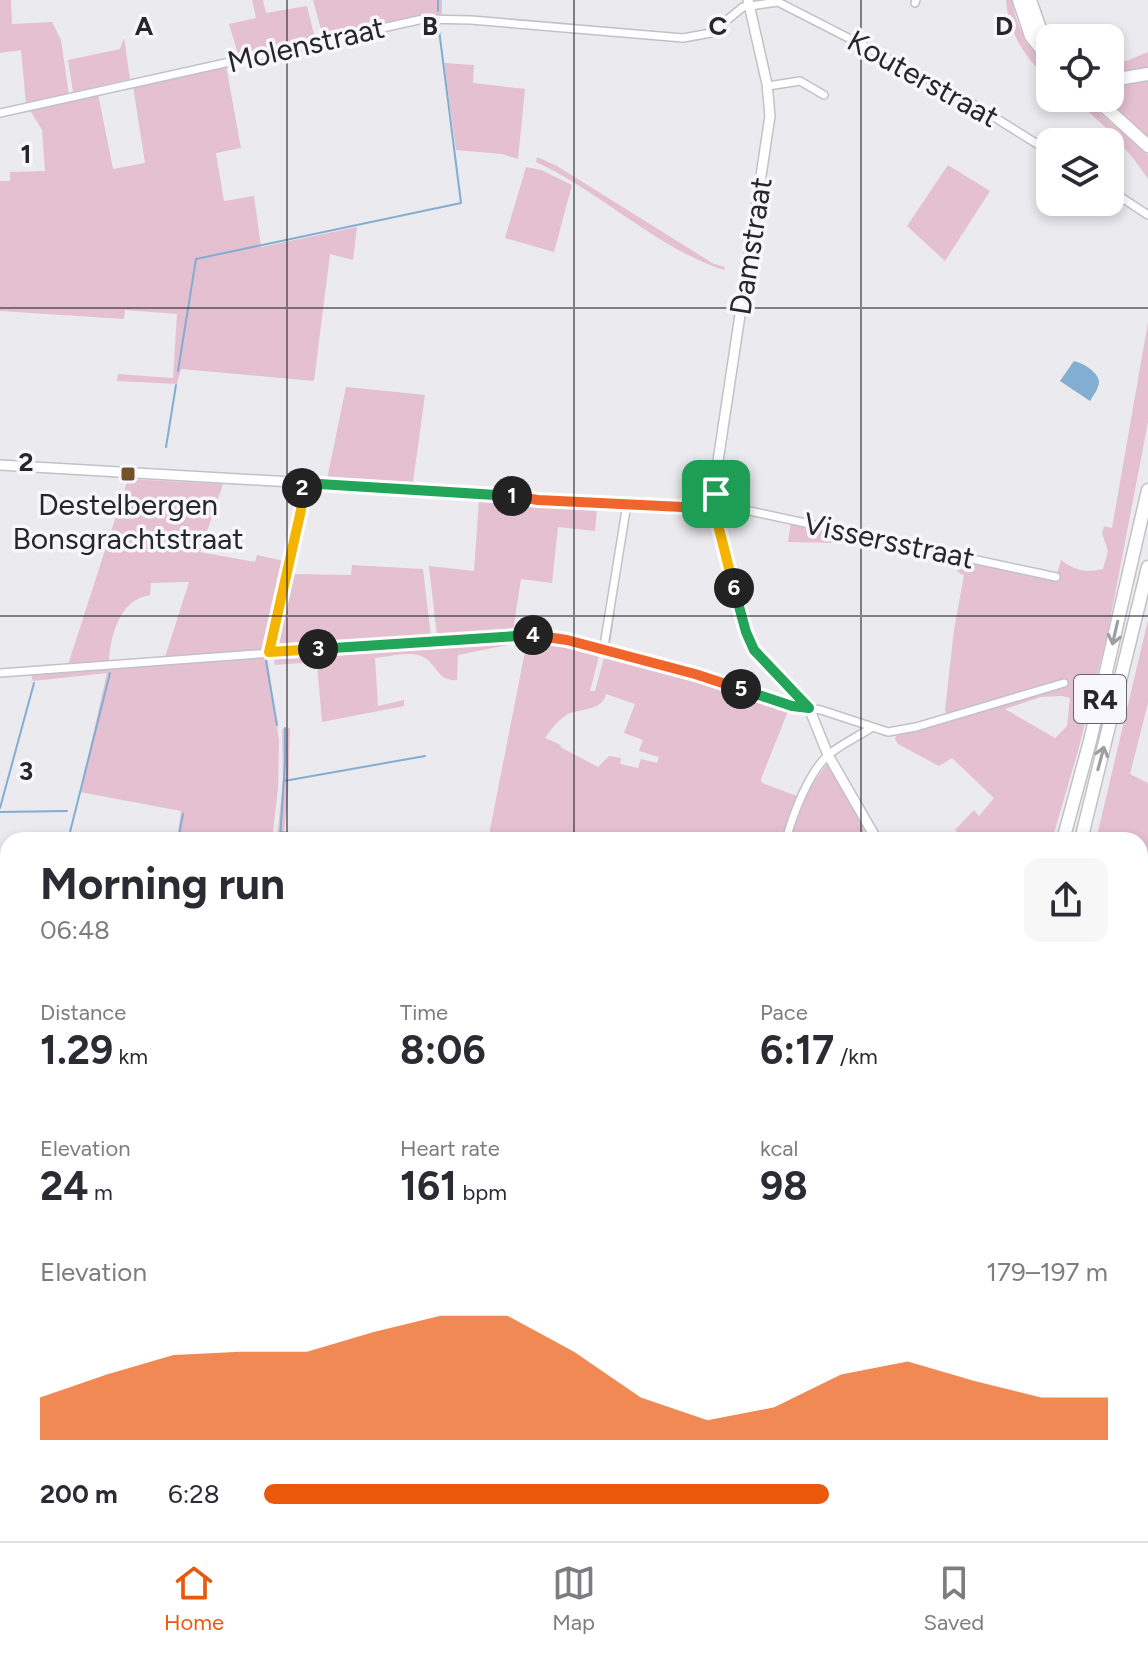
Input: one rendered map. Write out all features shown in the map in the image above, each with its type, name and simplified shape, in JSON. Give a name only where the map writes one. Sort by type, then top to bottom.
[{"type":"highway","points":[[1019,0],[1036,42]]},
{"type":"highway","points":[[1030,0],[1038,24]]},
{"type":"highway","points":[[1124,78],[1148,74]]},
{"type":"highway","points":[[1110,112],[1148,146]]},
{"type":"highway","name":"R4","points":[[1065,832],[1090,741],[1148,490]]},
{"type":"highway","name":"R4","points":[[1082,832],[1148,567]]},
{"type":"street","name":"Kouterstraat","points":[[748,3],[778,2],[941,85],[1036,143]]},
{"type":"street","name":"Damstraat","points":[[713,494],[770,116],[768,86],[748,3]]},
{"type":"street","name":"Molenstraat","points":[[0,113],[423,19],[683,38],[711,33],[748,3]]},
{"type":"street","points":[[768,86],[800,81],[824,95]]},
{"type":"street","points":[[1124,199],[1148,215]]},
{"type":"street","points":[[0,465],[497,494],[538,500],[703,508],[708,513],[718,509]]},
{"type":"street","points":[[269,652],[301,510],[303,483]]},
{"type":"street","points":[[703,508],[704,498],[713,494],[720,498],[718,509],[749,640],[762,660],[809,708],[828,755],[872,832]]},
{"type":"street","points":[[603,652],[627,504]]},
{"type":"street","name":"Vissersstraat","points":[[718,509],[1056,577]]},
{"type":"street","points":[[0,673],[529,634],[567,640],[695,674],[871,728],[899,731],[1064,683]]},
{"type":"street","points":[[789,832],[797,805],[828,755],[871,728]]},
{"type":"shaded area","points":[[0,0],[11,0],[12,24],[52,22],[61,40],[69,95],[26,104],[21,50],[0,53]]},
{"type":"shaded area","points":[[252,0],[263,0],[266,13],[307,6],[315,39],[238,54],[229,24],[256,18]]},
{"type":"shaded area","points":[[313,0],[442,0],[442,14],[323,37]]},
{"type":"shaded area","points":[[1006,0],[1012,0],[1021,29],[1036,55],[1036,67],[1014,34]]},
{"type":"shaded area","points":[[124,38],[130,79],[73,92],[68,60],[120,49]]},
{"type":"shaded area","points":[[1148,52],[1148,68],[1124,72],[1126,61]]},
{"type":"shaded area","points":[[444,63],[474,65],[473,83],[525,89],[518,159],[502,154],[456,150]]},
{"type":"shaded area","points":[[226,66],[241,148],[216,153],[224,201],[254,196],[261,247],[357,227],[353,260],[330,254],[314,381],[181,369],[177,384],[117,381],[118,374],[173,378],[177,314],[125,310],[124,319],[0,311],[0,181],[10,181],[10,172],[45,171],[42,130],[30,110],[98,94],[113,169],[145,163],[133,86]]},
{"type":"shaded area","points":[[1148,79],[1148,138],[1118,112],[1124,112],[1124,80]]},
{"type":"shaded area","points":[[1089,112],[1098,112],[1117,128],[1105,128]]},
{"type":"shaded area","points":[[1124,134],[1148,155],[1148,179],[1124,148]]},
{"type":"shaded area","points":[[537,157],[557,166],[714,264],[725,267],[724,270],[700,261],[653,235],[560,174],[536,162]]},
{"type":"shaded area","points":[[948,165],[990,191],[945,261],[907,226]]},
{"type":"shaded area","points":[[526,167],[541,170],[572,185],[554,252],[505,238]]},
{"type":"shaded area","points":[[1148,322],[1148,422],[1108,631],[1054,832],[957,832],[955,830],[974,810],[979,816],[994,798],[952,758],[939,766],[898,744],[895,739],[896,736],[948,721],[945,710],[964,575],[954,565],[957,559],[1055,580],[1061,560],[1081,570],[1103,569],[1108,551],[1102,533],[1104,526],[1112,528]],"holes":[[[1041,697],[1070,698],[1067,726],[1055,738],[1005,709]]]},
{"type":"shaded area","points":[[346,387],[425,395],[413,482],[327,479]]},
{"type":"shaded area","points":[[128,479],[223,484],[200,552],[255,562],[257,555],[284,561],[263,650],[165,657],[189,582],[151,583],[150,595],[140,598],[124,611],[115,630],[109,662],[103,669],[267,655],[279,741],[273,832],[178,832],[181,811],[80,792],[107,673],[33,681],[31,675],[66,671]]},
{"type":"shaded area","points":[[479,500],[597,508],[595,531],[558,527],[552,583],[521,579],[513,630],[437,637],[429,566],[474,571]]},
{"type":"shaded area","points":[[791,523],[838,534],[836,541],[788,542]]},
{"type":"shaded area","points":[[352,565],[423,569],[431,637],[275,648],[290,574],[351,575]]},
{"type":"shaded area","points":[[613,610],[610,645],[697,667],[696,671],[610,650],[607,647]]},
{"type":"shaded area","points":[[1148,620],[1148,703],[1130,774],[1148,783],[1148,832],[1098,832]]},
{"type":"shaded area","points":[[540,638],[600,652],[590,691],[595,691],[604,657],[609,654],[790,706],[761,779],[762,783],[797,796],[785,832],[490,832],[527,641],[458,655],[457,680],[445,678],[421,656],[404,654],[375,658],[378,706],[404,700],[404,706],[322,722],[316,652]],"holes":[[[606,694],[635,704],[624,733],[643,740],[639,751],[659,757],[657,763],[641,759],[638,768],[620,764],[621,758],[609,756],[598,767],[545,738],[564,716],[596,706]]]},
{"type":"shaded area","points":[[312,652],[313,662],[275,665],[273,655]]},
{"type":"shaded area","points":[[290,728],[288,797],[284,832],[278,832],[283,778],[282,729]]},
{"type":"shaded area","points":[[826,765],[830,765],[865,832],[793,832],[809,789]]},
{"type":"water","points":[[1074,361],[1089,368],[1098,378],[1098,387],[1090,401],[1060,381]]},
{"type":"waterway","points":[[438,0],[438,11]]},
{"type":"waterway","points":[[178,371],[196,259],[461,203],[438,22]]},
{"type":"waterway","points":[[166,447],[176,385]]},
{"type":"waterway","points":[[266,661],[277,725]]},
{"type":"waterway","points":[[70,832],[110,673]]},
{"type":"waterway","points":[[0,808],[34,683]]},
{"type":"waterway","points":[[281,832],[285,728]]},
{"type":"waterway","points":[[284,781],[425,756]]},
{"type":"waterway","points":[[0,812],[67,811]]},
{"type":"waterway","points":[[180,832],[183,814]]},
{"type":"place","name":"Destelbergen Bonsgrachtstraat","points":[[128,474]]},
{"type":"route","points":[[303,483],[692,508],[703,508],[702,501],[706,496],[716,494],[722,502],[715,513],[718,531],[749,640],[762,660],[809,708],[792,706],[695,674],[567,640],[529,634],[269,652],[301,510],[303,483]]}]
